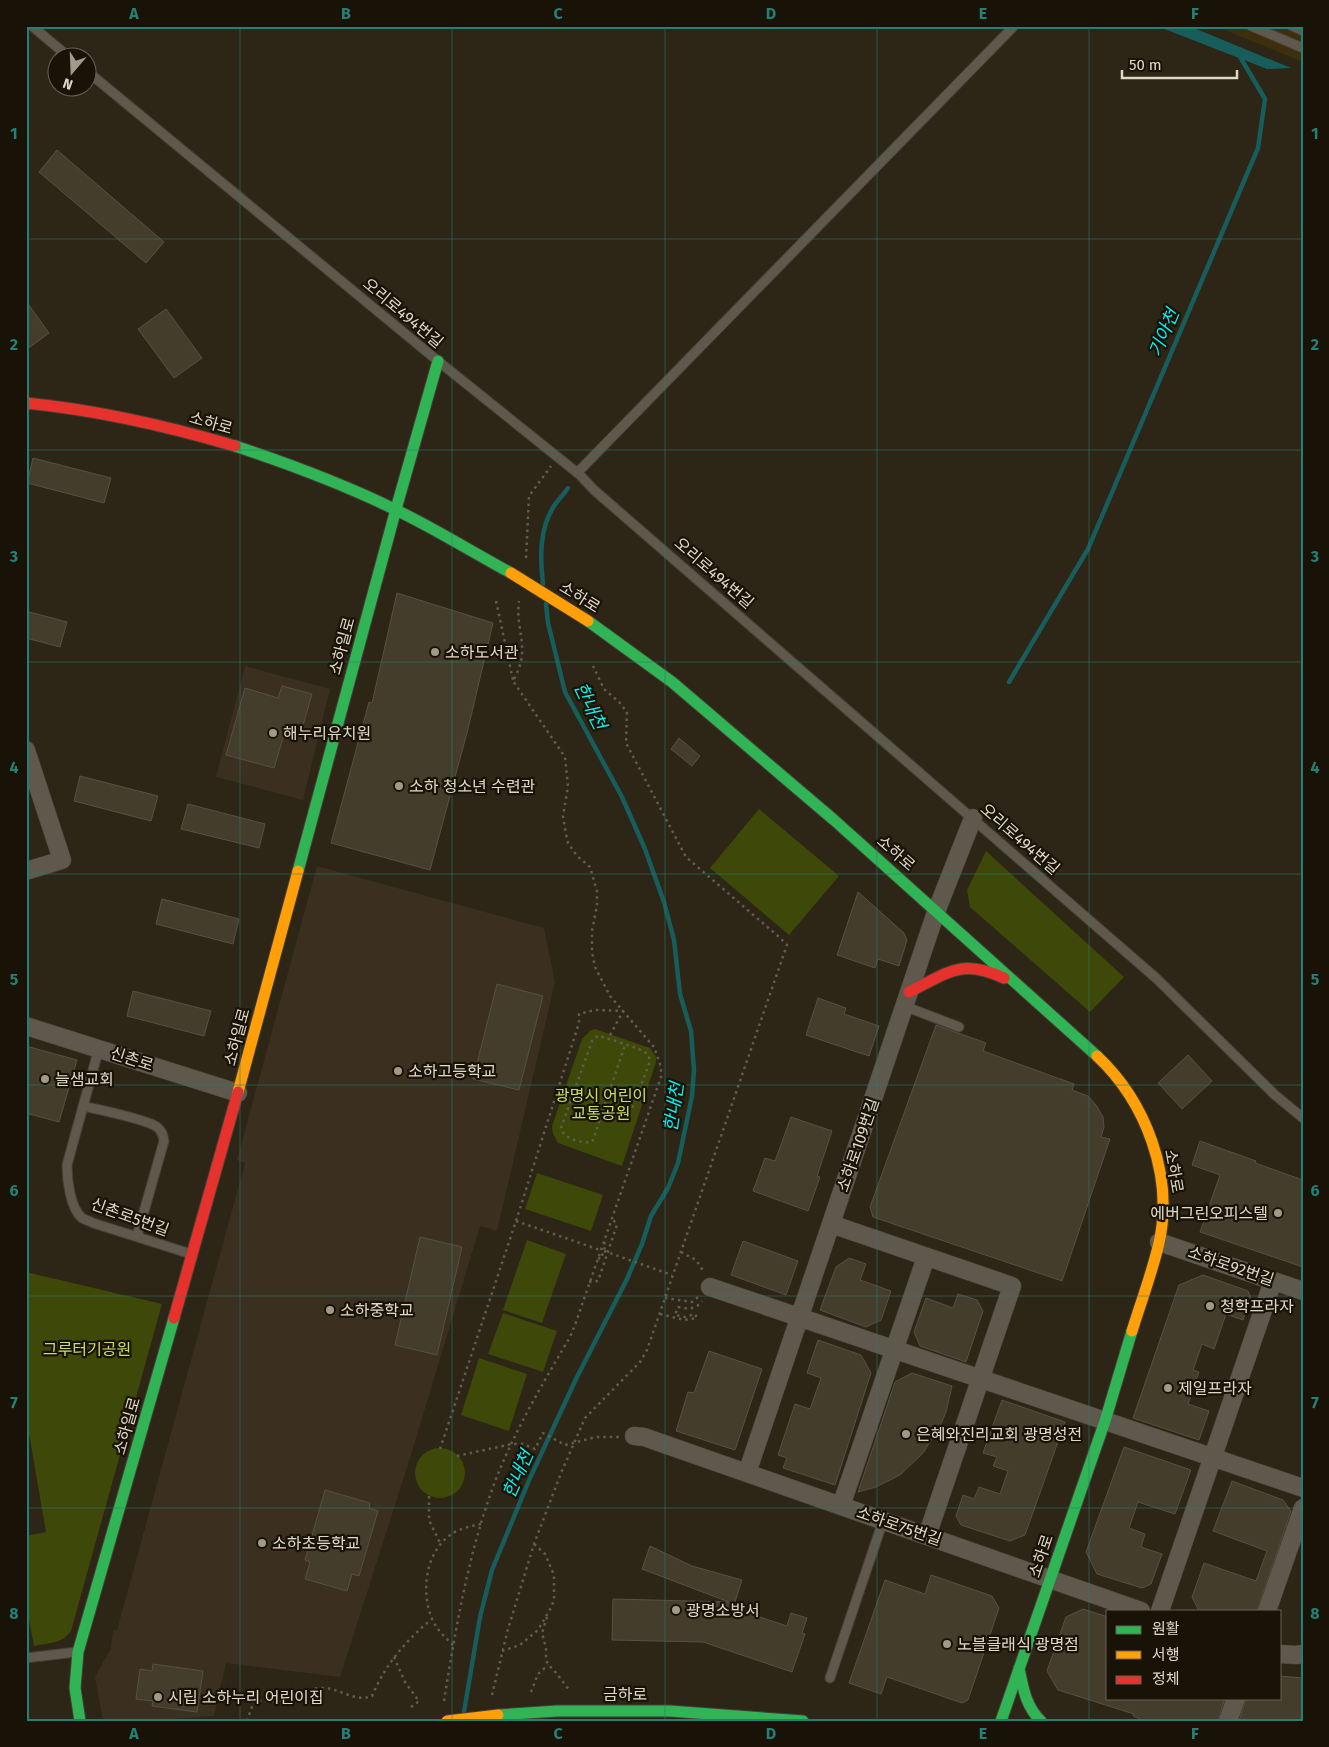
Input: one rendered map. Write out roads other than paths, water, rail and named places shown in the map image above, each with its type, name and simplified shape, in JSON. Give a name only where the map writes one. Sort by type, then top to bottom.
[{"type":"street","name":"소하일로","points":[[80,1721],[75,1688],[78,1652],[193,1255],[438,361]]},
{"type":"street","name":"소하로","points":[[26,404],[74,409],[177,430],[230,445],[320,476],[396,509],[511,573],[588,621],[672,682],[917,892],[936,912],[1099,1058],[1118,1079],[1136,1105],[1150,1134],[1158,1161],[1163,1207],[1159,1242],[1105,1421],[1000,1721]]},
{"type":"street","points":[[26,750],[62,860],[26,871]]},
{"type":"street","name":"소하로109번길","points":[[748,1473],[936,912],[973,818]]},
{"type":"street","points":[[907,999],[949,972],[968,967],[988,971],[1012,981]]},
{"type":"street","name":"신촌로","points":[[26,1026],[238,1092]]},
{"type":"street","points":[[831,1224],[1012,1286],[927,1536]]},
{"type":"street","name":"소하로92번길","points":[[1159,1242],[1303,1291]]},
{"type":"street","points":[[840,1506],[926,1257]]},
{"type":"street","points":[[1160,1610],[1273,1281]]},
{"type":"street","points":[[710,1287],[1303,1488]]},
{"type":"street","name":"소하로75번길","points":[[634,1436],[644,1437],[1139,1610]]},
{"type":"street","points":[[1267,1610],[1303,1508]]},
{"type":"street","points":[[1282,1654],[1296,1656],[1303,1654]]},
{"type":"street","points":[[1019,1668],[1027,1701],[1034,1716],[1041,1721]]},
{"type":"street","points":[[1228,1721],[1235,1700]]},
{"type":"street","name":"금하로","points":[[447,1721],[557,1711],[670,1710],[803,1721]]},
{"type":"lane","points":[[32,26],[58,48]]},
{"type":"lane","points":[[578,474],[1014,26]]},
{"type":"lane","points":[[1251,26],[1303,48]]},
{"type":"lane","name":"오리로494번길","points":[[98,80],[578,474],[594,490],[1156,978],[1275,1095],[1303,1118]]},
{"type":"lane","points":[[907,999],[959,1027]]},
{"type":"lane","name":"신촌로5번길","points":[[99,1048],[67,1165],[67,1180],[76,1209],[82,1218],[93,1223],[193,1255]]},
{"type":"lane","points":[[83,1106],[156,1126],[162,1133],[164,1141],[137,1236]]},
{"type":"lane","points":[[830,1678],[883,1520]]},
{"type":"lane","points":[[26,1658],[78,1652]]},
{"type":"water","points":[[1157,26],[1189,26],[1291,68],[1267,69]]},
{"type":"waterway","name":"기아천","points":[[1009,682],[1088,549],[1258,148],[1265,99],[1239,55]]},
{"type":"waterway","name":"한내천","points":[[543,584],[541,564],[543,534],[549,515],[568,488]]},
{"type":"waterway","name":"한내천","points":[[464,1712],[480,1617],[492,1570],[530,1478],[576,1379],[627,1279],[642,1244],[651,1216],[668,1188],[678,1163],[692,1096],[694,1070],[691,1031],[680,994],[674,940],[664,902],[645,849],[622,797],[565,692],[548,623],[546,604]]},
{"type":"place","name":"소하도서관","points":[[435,652]]},
{"type":"place","name":"해누리유치원","points":[[273,733]]},
{"type":"place","name":"소하 청소년 수련관","points":[[399,786]]},
{"type":"place","name":"소하고등학교","points":[[398,1071]]},
{"type":"place","name":"늘샘교회","points":[[45,1079]]},
{"type":"place","name":"에버그린오피스텔","points":[[1278,1213]]},
{"type":"place","name":"청학프라자","points":[[1210,1306]]},
{"type":"place","name":"소하중학교","points":[[330,1310]]},
{"type":"place","name":"제일프라자","points":[[1168,1388]]},
{"type":"place","name":"은혜와진리교회 광명성전","points":[[906,1434]]},
{"type":"place","name":"소하초등학교","points":[[262,1543]]},
{"type":"place","name":"광명소방서","points":[[676,1610]]},
{"type":"place","name":"노블클래식 광명점","points":[[947,1644]]},
{"type":"place","name":"시립 소하누리 어린이집","points":[[158,1697]]},
{"type":"park label","name":"광명시 어린이 교통공원","points":[[601,1104]]},
{"type":"park label","name":"그루터기공원","points":[[87,1349]]}]
